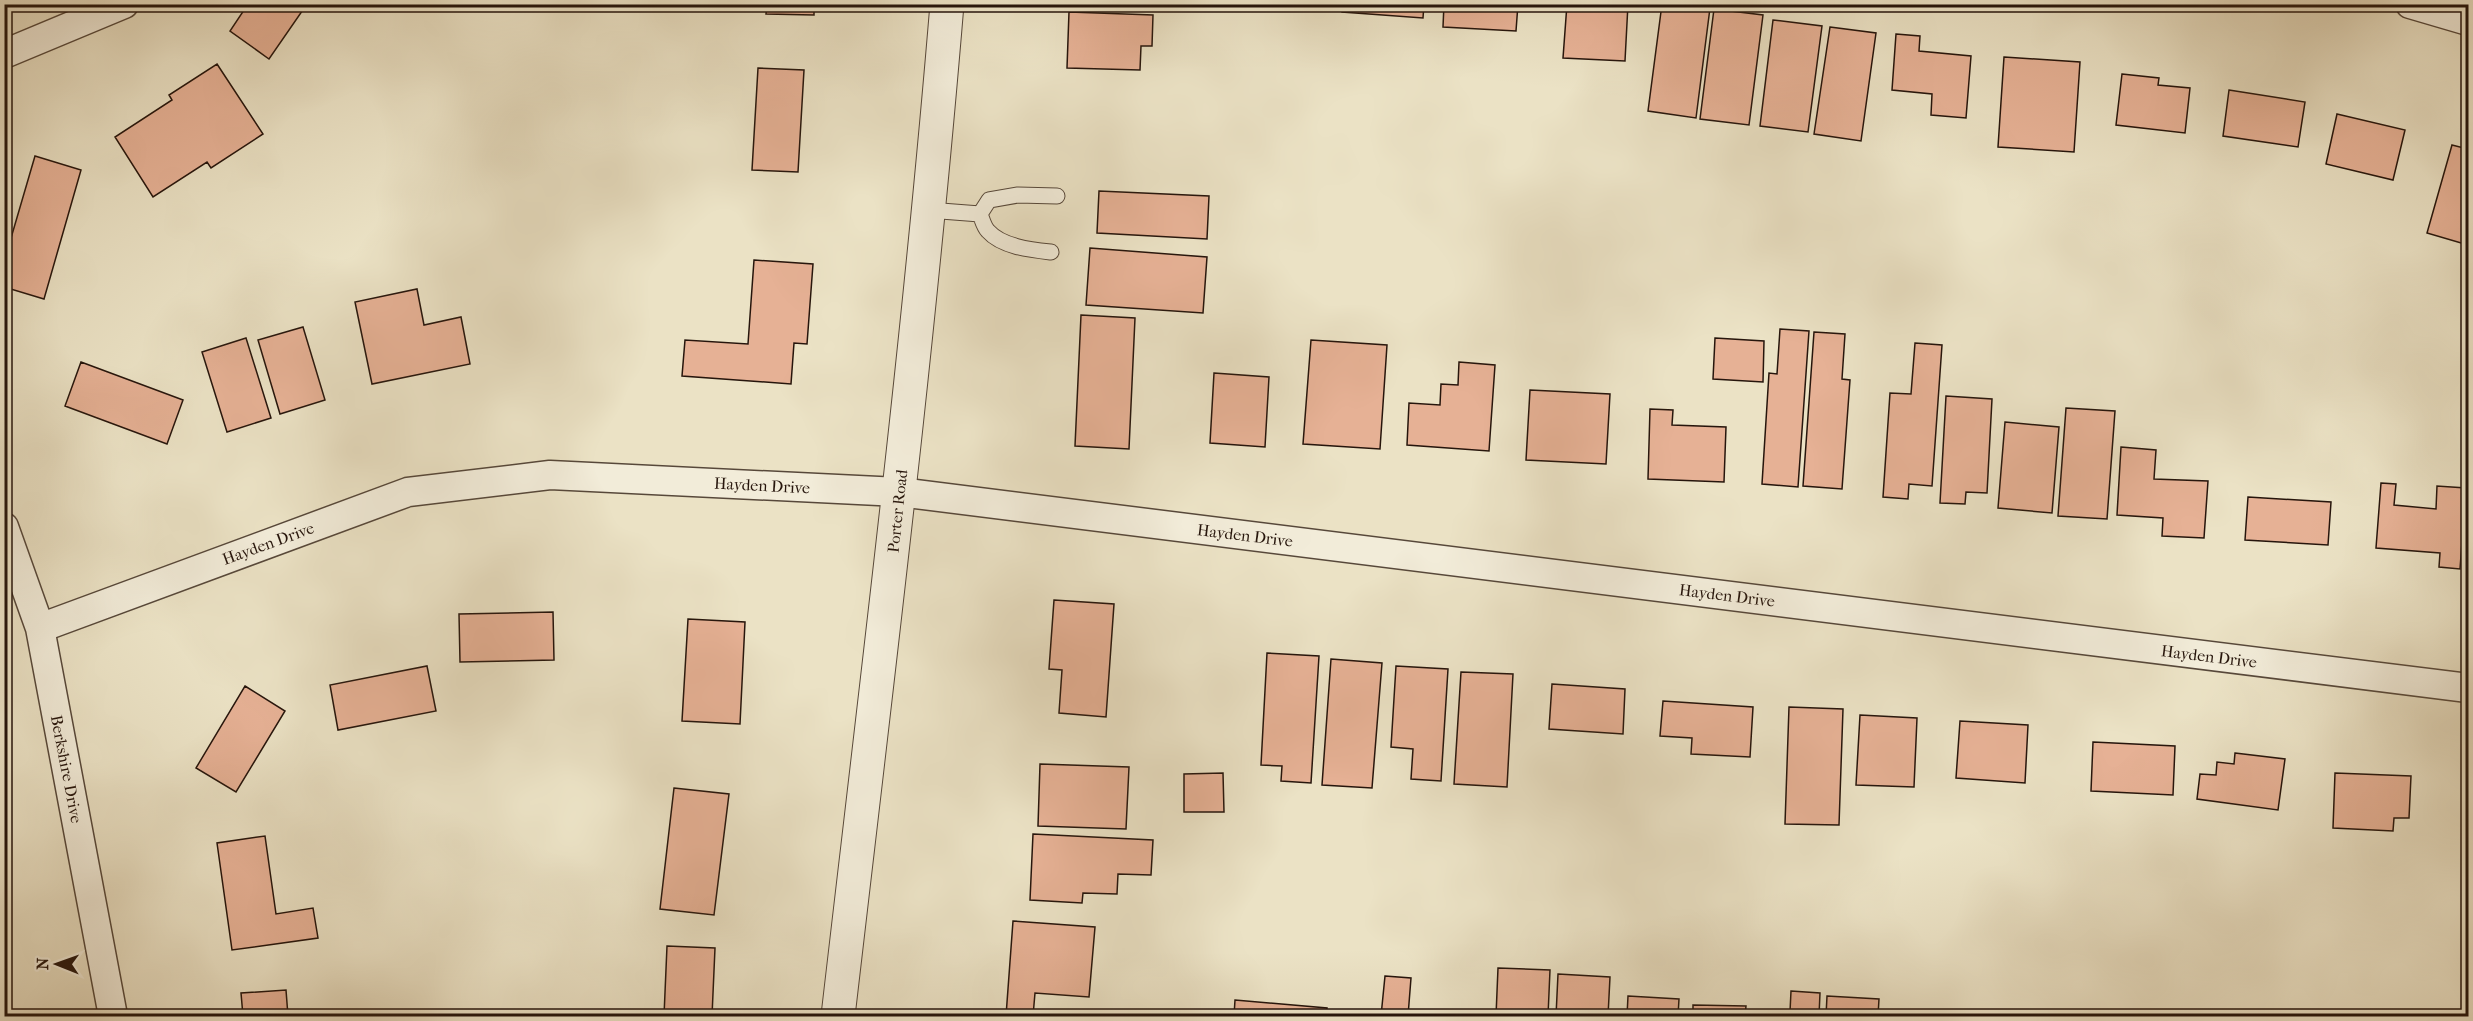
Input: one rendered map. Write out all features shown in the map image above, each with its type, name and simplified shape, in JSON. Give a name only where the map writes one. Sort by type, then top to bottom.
[{"type":"street","points":[[4,54],[124,4]]},
{"type":"street","name":"Porter Road","points":[[838,1017],[899,492],[947,4]]},
{"type":"street","points":[[2409,4],[2469,21]]},
{"type":"street","name":"Hayden Drive","points":[[40,628],[408,492],[550,475],[899,492],[2469,688]]},
{"type":"street","name":"Berkshire Drive","points":[[4,527],[40,628],[113,1017]]},
{"type":"lane","points":[[980,214],[990,200],[1018,195],[1057,196]]},
{"type":"lane","points":[[928,210],[980,214]]},
{"type":"lane","points":[[980,214],[987,231],[1000,239],[1018,246],[1051,252]]},
{"type":"building","points":[[248,4],[307,4],[269,59],[230,31]]},
{"type":"building","points":[[767,4],[814,4],[814,15],[766,14]]},
{"type":"building","points":[[1342,4],[1424,4],[1423,18],[1342,12]]},
{"type":"building","points":[[1444,4],[1518,4],[1516,31],[1443,27]]},
{"type":"building","points":[[1567,4],[1628,4],[1625,61],[1563,58]]},
{"type":"building","points":[[1662,4],[1710,8],[1696,118],[1648,111]]},
{"type":"building","points":[[1714,9],[1763,15],[1749,125],[1700,119]]},
{"type":"building","points":[[1069,12],[1153,15],[1152,46],[1141,46],[1140,70],[1067,68]]},
{"type":"building","points":[[1773,20],[1822,26],[1808,132],[1760,126]]},
{"type":"building","points":[[1830,27],[1876,33],[1861,141],[1814,134]]},
{"type":"building","points":[[1896,34],[1920,36],[1919,51],[1971,56],[1966,118],[1931,115],[1932,94],[1892,90]]},
{"type":"building","points":[[2004,57],[2080,62],[2074,152],[1998,147]]},
{"type":"building","points":[[217,64],[263,134],[211,168],[207,162],[153,197],[115,137],[172,100],[169,95]]},
{"type":"building","points":[[758,68],[804,70],[798,172],[752,170]]},
{"type":"building","points":[[2122,74],[2159,78],[2158,85],[2190,88],[2185,133],[2116,125]]},
{"type":"building","points":[[2229,90],[2305,102],[2298,147],[2223,136]]},
{"type":"building","points":[[2337,114],[2405,130],[2393,180],[2326,164]]},
{"type":"building","points":[[2452,145],[2468,149],[2468,245],[2427,233]]},
{"type":"building","points":[[35,156],[81,170],[44,299],[4,287],[4,262]]},
{"type":"building","points":[[1099,191],[1209,196],[1207,239],[1097,233]]},
{"type":"building","points":[[1090,248],[1207,257],[1203,313],[1086,305]]},
{"type":"building","points":[[754,260],[813,264],[807,344],[794,343],[791,384],[682,376],[685,340],[748,344]]},
{"type":"building","points":[[417,289],[424,325],[461,317],[470,364],[372,384],[355,302]]},
{"type":"building","points":[[1081,315],[1135,318],[1129,449],[1075,446]]},
{"type":"building","points":[[303,327],[325,400],[280,414],[258,340]]},
{"type":"building","points":[[1780,329],[1809,331],[1798,487],[1762,484],[1769,373],[1777,374]]},
{"type":"building","points":[[1814,332],[1845,334],[1842,379],[1850,380],[1842,489],[1803,486]]},
{"type":"building","points":[[246,338],[271,418],[227,432],[202,352]]},
{"type":"building","points":[[1715,338],[1764,341],[1763,382],[1713,379]]},
{"type":"building","points":[[1311,340],[1387,345],[1380,449],[1303,444]]},
{"type":"building","points":[[1915,343],[1942,345],[1932,486],[1909,484],[1908,499],[1883,497],[1890,393],[1911,394]]},
{"type":"building","points":[[81,362],[183,400],[167,444],[65,406]]},
{"type":"building","points":[[1459,362],[1495,365],[1489,451],[1407,445],[1409,403],[1440,405],[1441,384],[1458,385]]},
{"type":"building","points":[[1214,373],[1269,377],[1265,447],[1210,443]]},
{"type":"building","points":[[1530,390],[1610,394],[1606,464],[1526,460]]},
{"type":"building","points":[[1946,396],[1992,399],[1987,493],[1966,492],[1965,504],[1940,503]]},
{"type":"building","points":[[2066,408],[2115,411],[2107,519],[2058,516]]},
{"type":"building","points":[[1650,409],[1673,410],[1672,425],[1726,427],[1724,482],[1648,479]]},
{"type":"building","points":[[2005,422],[2059,427],[2052,513],[1998,508]]},
{"type":"building","points":[[2121,447],[2156,450],[2154,479],[2208,481],[2204,538],[2162,536],[2163,518],[2117,515]]},
{"type":"building","points":[[2381,483],[2396,484],[2394,505],[2436,509],[2437,486],[2466,488],[2460,569],[2439,567],[2440,553],[2376,548]]},
{"type":"building","points":[[2248,497],[2331,502],[2328,545],[2245,540]]},
{"type":"building","points":[[1054,600],[1114,604],[1106,717],[1059,713],[1062,670],[1049,669]]},
{"type":"building","points":[[553,612],[554,660],[460,662],[459,614]]},
{"type":"building","points":[[688,619],[745,622],[740,724],[682,721]]},
{"type":"building","points":[[1267,653],[1319,656],[1311,783],[1281,781],[1282,766],[1261,765]]},
{"type":"building","points":[[1331,659],[1382,663],[1372,788],[1322,785]]},
{"type":"building","points":[[427,666],[436,711],[338,730],[330,685]]},
{"type":"building","points":[[1396,666],[1448,669],[1441,781],[1411,779],[1413,749],[1391,747]]},
{"type":"building","points":[[1461,672],[1513,674],[1507,787],[1454,784]]},
{"type":"building","points":[[1552,684],[1625,689],[1623,734],[1549,729]]},
{"type":"building","points":[[245,686],[285,711],[236,792],[196,768]]},
{"type":"building","points":[[1663,701],[1753,707],[1750,757],[1691,754],[1692,738],[1660,736]]},
{"type":"building","points":[[1789,707],[1843,709],[1839,825],[1785,824]]},
{"type":"building","points":[[1860,715],[1917,718],[1914,787],[1856,785]]},
{"type":"building","points":[[1960,721],[2028,725],[2025,783],[1956,778]]},
{"type":"building","points":[[2093,742],[2175,746],[2173,795],[2091,791]]},
{"type":"building","points":[[2235,753],[2285,759],[2278,810],[2197,799],[2200,774],[2216,775],[2217,762],[2234,764]]},
{"type":"building","points":[[1040,764],[1129,767],[1126,829],[1038,826]]},
{"type":"building","points":[[1223,773],[1224,812],[1184,812],[1184,774]]},
{"type":"building","points":[[2335,773],[2411,776],[2409,818],[2394,818],[2393,831],[2333,828]]},
{"type":"building","points":[[674,788],[729,794],[714,915],[660,909]]},
{"type":"building","points":[[1033,834],[1153,840],[1151,875],[1118,874],[1117,894],[1083,893],[1082,903],[1030,900]]},
{"type":"building","points":[[265,836],[276,914],[313,908],[318,938],[232,950],[217,843]]},
{"type":"building","points":[[1013,921],[1095,927],[1089,997],[1035,993],[1033,1016],[1006,1016]]},
{"type":"building","points":[[667,946],[715,948],[712,1016],[664,1016]]},
{"type":"building","points":[[1498,968],[1550,970],[1548,1016],[1496,1016]]},
{"type":"building","points":[[1558,974],[1610,977],[1608,1016],[1556,1016]]},
{"type":"building","points":[[1385,976],[1411,978],[1408,1016],[1381,1016]]},
{"type":"building","points":[[286,990],[288,1016],[243,1016],[241,993]]},
{"type":"building","points":[[1791,991],[1820,993],[1819,1016],[1758,1016],[1758,1011],[1790,1012]]},
{"type":"building","points":[[1628,996],[1679,999],[1678,1016],[1627,1016]]},
{"type":"building","points":[[1827,996],[1879,999],[1878,1016],[1826,1016]]},
{"type":"building","points":[[1235,1000],[1327,1008],[1326,1016],[1234,1016]]},
{"type":"building","points":[[1693,1005],[1746,1006],[1745,1016],[1693,1016]]}]
